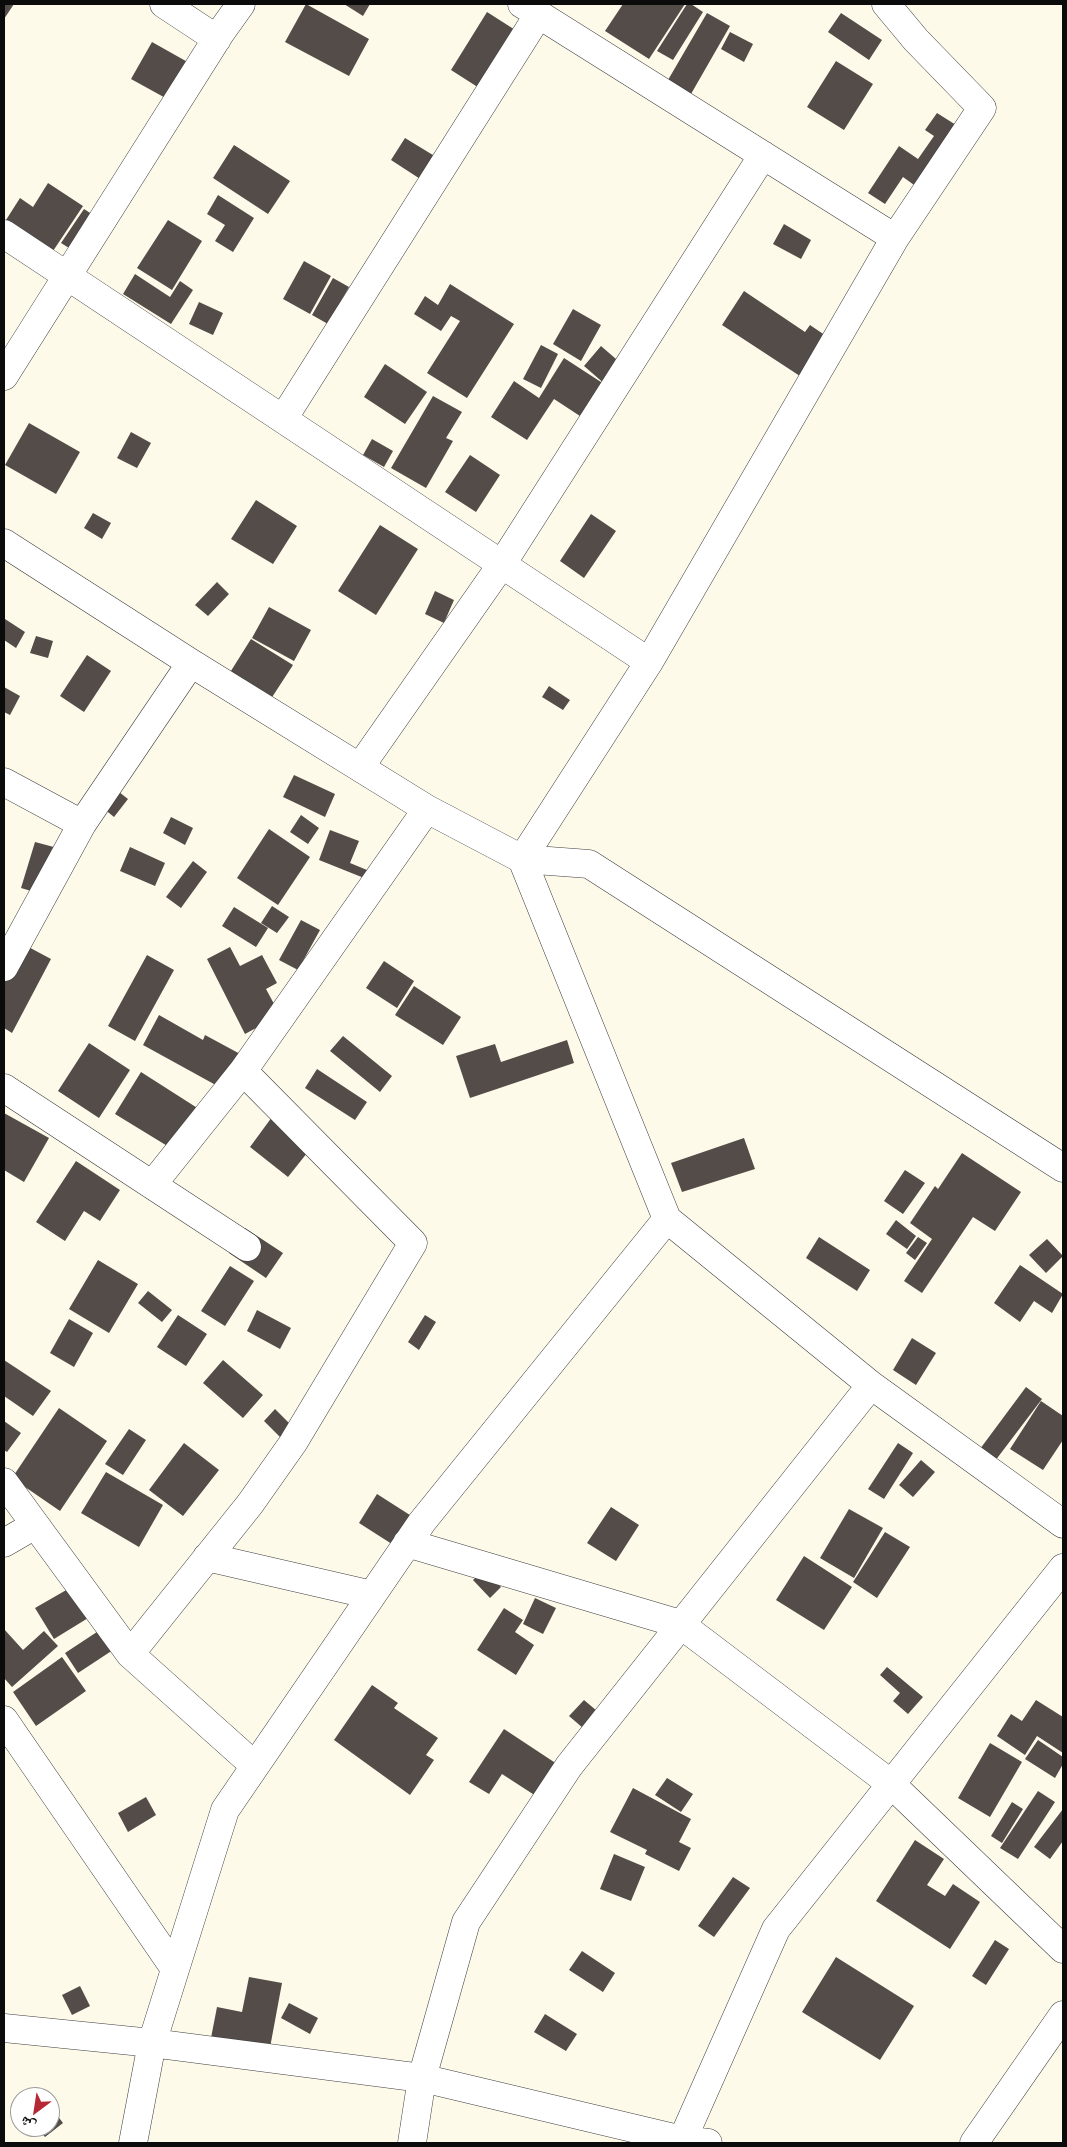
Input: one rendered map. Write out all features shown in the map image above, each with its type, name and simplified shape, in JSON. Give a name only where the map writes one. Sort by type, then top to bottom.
[{"type":"street","points":[[164,4],[216,39]]},
{"type":"street","points":[[4,376],[216,39],[241,4]]},
{"type":"street","points":[[522,859],[649,662],[895,238],[982,108],[916,40],[886,4]]},
{"type":"street","points":[[283,419],[531,9],[895,238]]},
{"type":"street","points":[[360,767],[502,564],[763,155]]},
{"type":"street","points":[[4,234],[649,662]]},
{"type":"street","points":[[4,542],[192,663],[427,809],[522,859],[589,864],[1063,1168]]},
{"type":"street","points":[[4,967],[82,824],[192,663]]},
{"type":"street","points":[[4,782],[82,824]]},
{"type":"street","points":[[152,1185],[243,1071],[427,809]]},
{"type":"street","points":[[522,859],[667,1220],[870,1385],[1063,1524]]},
{"type":"street","points":[[130,1654],[250,1504],[293,1443],[413,1243],[243,1071]]},
{"type":"street","points":[[4,1088],[247,1247]]},
{"type":"street","points":[[133,2143],[152,2043],[225,1810],[422,1522],[667,1220]]},
{"type":"street","points":[[412,2143],[422,2078],[466,1922],[569,1766],[870,1385]]},
{"type":"street","points":[[4,1482],[130,1654],[255,1766]]},
{"type":"street","points":[[4,1543],[35,1525]]},
{"type":"street","points":[[407,1543],[680,1624],[890,1783],[1063,1949]]},
{"type":"street","points":[[208,1557],[372,1595]]},
{"type":"street","points":[[4,2028],[152,2043],[422,2078],[691,2142],[776,1929],[890,1783],[1063,1568]]},
{"type":"street","points":[[4,1720],[175,1969]]},
{"type":"street","points":[[974,2143],[1063,2014]]},
{"type":"building","points":[[4,4],[14,4],[4,19]]},
{"type":"building","points":[[306,4],[369,39],[349,76],[285,42]]},
{"type":"building","points":[[344,4],[370,4],[363,16]]},
{"type":"building","points":[[623,4],[685,4],[649,59],[605,31]]},
{"type":"building","points":[[687,4],[691,4],[703,12],[673,60],[657,51]]},
{"type":"building","points":[[487,12],[534,42],[498,100],[451,70]]},
{"type":"building","points":[[707,13],[730,26],[691,94],[668,80]]},
{"type":"building","points":[[841,13],[882,40],[869,60],[828,32]]},
{"type":"building","points":[[730,32],[753,44],[744,62],[721,49]]},
{"type":"building","points":[[152,42],[200,69],[180,106],[131,79]]},
{"type":"building","points":[[836,61],[873,84],[844,130],[807,107]]},
{"type":"building","points":[[937,113],[956,125],[921,190],[903,177],[885,204],[868,193],[899,146],[918,159],[934,136],[925,130]]},
{"type":"building","points":[[405,138],[446,163],[431,186],[391,160]]},
{"type":"building","points":[[234,145],[290,181],[268,214],[213,178]]},
{"type":"building","points":[[48,183],[83,206],[53,251],[6,220],[20,198],[33,207]]},
{"type":"building","points":[[218,195],[254,218],[233,252],[215,241],[225,225],[207,214]]},
{"type":"building","points":[[84,209],[107,224],[85,258],[61,243]]},
{"type":"building","points":[[168,220],[202,241],[172,290],[137,268]]},
{"type":"building","points":[[784,224],[811,240],[801,259],[773,244]]},
{"type":"building","points":[[304,261],[331,276],[310,314],[283,299]]},
{"type":"building","points":[[135,274],[170,297],[180,281],[193,290],[171,324],[123,294]]},
{"type":"building","points":[[333,278],[349,287],[328,324],[312,315]]},
{"type":"building","points":[[450,284],[514,324],[467,398],[427,373],[460,321],[451,316],[441,331],[414,314],[425,296],[438,305]]},
{"type":"building","points":[[744,291],[805,332],[810,325],[832,340],[806,380],[722,325]]},
{"type":"building","points":[[199,302],[223,313],[213,335],[189,324]]},
{"type":"building","points":[[573,309],[601,325],[581,361],[553,344]]},
{"type":"building","points":[[541,345],[558,354],[541,388],[523,379]]},
{"type":"building","points":[[601,346],[631,372],[614,392],[584,366]]},
{"type":"building","points":[[564,358],[604,384],[583,418],[554,399],[527,440],[491,417],[514,381],[539,398]]},
{"type":"building","points":[[385,364],[427,392],[405,424],[364,397]]},
{"type":"building","points":[[433,396],[462,412],[446,438],[453,441],[426,488],[391,468]]},
{"type":"building","points":[[29,423],[80,452],[56,494],[5,465]]},
{"type":"building","points":[[131,432],[151,443],[137,468],[117,458]]},
{"type":"building","points":[[372,439],[393,451],[384,467],[363,455]]},
{"type":"building","points":[[470,455],[500,475],[476,512],[445,492]]},
{"type":"building","points":[[256,500],[297,526],[273,564],[231,539]]},
{"type":"building","points":[[93,513],[111,523],[102,539],[84,528]]},
{"type":"building","points":[[591,514],[616,531],[584,578],[560,561]]},
{"type":"building","points":[[380,525],[418,549],[376,615],[338,591]]},
{"type":"building","points":[[217,582],[229,594],[208,616],[195,605]]},
{"type":"building","points":[[435,591],[454,600],[444,623],[425,614]]},
{"type":"building","points":[[269,607],[311,630],[294,661],[252,638]]},
{"type":"building","points":[[5,619],[25,632],[16,648],[4,640]]},
{"type":"building","points":[[36,636],[53,641],[48,658],[30,653]]},
{"type":"building","points":[[251,639],[293,665],[265,708],[224,682]]},
{"type":"building","points":[[87,655],[111,671],[84,712],[60,696]]},
{"type":"building","points":[[549,686],[570,700],[563,710],[542,697]]},
{"type":"building","points":[[4,687],[20,696],[10,715],[4,712]]},
{"type":"building","points":[[294,775],[335,794],[325,817],[283,797]]},
{"type":"building","points":[[100,777],[128,799],[114,817],[86,794]]},
{"type":"building","points":[[301,815],[319,828],[308,844],[290,832]]},
{"type":"building","points":[[171,817],[193,828],[185,845],[163,833]]},
{"type":"building","points":[[269,829],[310,857],[278,905],[237,878]]},
{"type":"building","points":[[330,830],[359,841],[350,863],[367,870],[364,878],[319,860]]},
{"type":"building","points":[[35,842],[65,850],[51,897],[21,888]]},
{"type":"building","points":[[130,847],[165,863],[155,886],[120,871]]},
{"type":"building","points":[[193,861],[207,872],[181,908],[166,897]]},
{"type":"building","points":[[272,906],[289,917],[277,933],[261,923]]},
{"type":"building","points":[[234,907],[268,928],[256,947],[222,926]]},
{"type":"building","points":[[301,920],[320,930],[298,970],[279,960]]},
{"type":"building","points":[[21,943],[51,959],[12,1033],[4,1028],[4,975]]},
{"type":"building","points":[[230,947],[240,966],[262,955],[277,983],[266,989],[280,1015],[245,1034],[207,959]]},
{"type":"building","points":[[147,955],[174,970],[135,1041],[108,1026]]},
{"type":"building","points":[[384,961],[414,981],[397,1008],[366,988]]},
{"type":"building","points":[[414,986],[461,1017],[443,1045],[395,1015]]},
{"type":"building","points":[[159,1015],[203,1040],[205,1035],[242,1055],[223,1089],[143,1045]]},
{"type":"building","points":[[343,1036],[392,1076],[380,1092],[330,1051]]},
{"type":"building","points":[[567,1040],[574,1063],[470,1098],[456,1056],[495,1044],[501,1062]]},
{"type":"building","points":[[89,1043],[130,1070],[99,1118],[58,1091]]},
{"type":"building","points":[[317,1069],[367,1102],[355,1120],[305,1088]]},
{"type":"building","points":[[141,1072],[213,1118],[187,1158],[115,1114]]},
{"type":"building","points":[[4,1113],[49,1138],[24,1182],[4,1170]]},
{"type":"building","points":[[272,1117],[311,1148],[288,1177],[250,1147]]},
{"type":"building","points":[[744,1138],[755,1169],[682,1192],[671,1163]]},
{"type":"building","points":[[962,1153],[1021,1192],[995,1231],[973,1217],[922,1293],[904,1281],[932,1239],[910,1223],[935,1186],[938,1189]]},
{"type":"building","points":[[76,1161],[120,1190],[100,1221],[84,1211],[65,1241],[36,1222]]},
{"type":"building","points":[[905,1170],[925,1183],[903,1214],[884,1201]]},
{"type":"building","points":[[896,1220],[916,1236],[907,1249],[886,1234]]},
{"type":"building","points":[[245,1228],[283,1253],[266,1278],[229,1253]]},
{"type":"building","points":[[819,1237],[870,1270],[857,1291],[806,1258]]},
{"type":"building","points":[[918,1237],[927,1243],[915,1260],[906,1253]]},
{"type":"building","points":[[1047,1239],[1063,1256],[1046,1273],[1029,1255]]},
{"type":"building","points":[[98,1260],[138,1284],[109,1333],[69,1309]]},
{"type":"building","points":[[1020,1265],[1063,1294],[1052,1313],[1034,1301],[1020,1322],[994,1303]]},
{"type":"building","points":[[230,1266],[254,1281],[225,1326],[201,1311]]},
{"type":"building","points":[[148,1291],[172,1310],[162,1322],[138,1303]]},
{"type":"building","points":[[257,1310],[291,1328],[280,1349],[247,1331]]},
{"type":"building","points":[[178,1315],[207,1334],[186,1366],[157,1347]]},
{"type":"building","points":[[425,1315],[436,1322],[419,1350],[408,1342]]},
{"type":"building","points":[[69,1319],[93,1333],[74,1367],[50,1353]]},
{"type":"building","points":[[912,1338],[936,1353],[916,1385],[893,1370]]},
{"type":"building","points":[[4,1360],[51,1391],[33,1416],[4,1396]]},
{"type":"building","points":[[223,1360],[263,1395],[243,1418],[203,1383]]},
{"type":"building","points":[[1026,1387],[1042,1399],[995,1461],[980,1449]]},
{"type":"building","points":[[1041,1401],[1063,1416],[1063,1440],[1043,1470],[1010,1449]]},
{"type":"building","points":[[59,1408],[107,1441],[60,1511],[12,1478]]},
{"type":"building","points":[[275,1409],[299,1433],[287,1444],[264,1421]]},
{"type":"building","points":[[4,1421],[21,1433],[7,1452],[4,1450]]},
{"type":"building","points":[[129,1429],[146,1440],[123,1475],[105,1464]]},
{"type":"building","points":[[184,1443],[219,1470],[183,1516],[149,1490]]},
{"type":"building","points":[[898,1443],[913,1453],[884,1499],[868,1489]]},
{"type":"building","points":[[921,1460],[935,1472],[913,1497],[899,1485]]},
{"type":"building","points":[[106,1472],[163,1505],[139,1547],[81,1513]]},
{"type":"building","points":[[377,1494],[413,1517],[395,1546],[359,1523]]},
{"type":"building","points":[[611,1507],[639,1525],[616,1561],[587,1543]]},
{"type":"building","points":[[849,1509],[883,1528],[854,1578],[820,1558]]},
{"type":"building","points":[[885,1532],[910,1547],[877,1598],[853,1582]]},
{"type":"building","points":[[804,1556],[852,1587],[824,1630],[776,1600]]},
{"type":"building","points":[[484,1569],[501,1587],[490,1598],[473,1580]]},
{"type":"building","points":[[75,1585],[93,1615],[54,1639],[35,1608]]},
{"type":"building","points":[[535,1598],[556,1608],[543,1634],[523,1624]]},
{"type":"building","points":[[504,1608],[523,1620],[515,1632],[534,1645],[516,1675],[477,1650]]},
{"type":"building","points":[[103,1628],[116,1648],[78,1673],[65,1653]]},
{"type":"building","points":[[4,1629],[23,1650],[44,1631],[58,1646],[12,1687],[4,1678]]},
{"type":"building","points":[[62,1657],[86,1691],[36,1726],[13,1692]]},
{"type":"building","points":[[887,1667],[923,1697],[908,1714],[893,1701],[900,1693],[880,1675]]},
{"type":"building","points":[[372,1685],[398,1703],[394,1708],[438,1738],[426,1755],[434,1760],[410,1795],[334,1740]]},
{"type":"building","points":[[584,1700],[597,1711],[583,1728],[569,1716]]},
{"type":"building","points":[[1036,1700],[1063,1717],[1063,1753],[1037,1736],[1025,1755],[997,1736],[1011,1714],[1022,1721]]},
{"type":"building","points":[[504,1729],[560,1766],[539,1798],[502,1774],[489,1794],[469,1782]]},
{"type":"building","points":[[1038,1740],[1063,1757],[1063,1764],[1055,1778],[1025,1759]]},
{"type":"building","points":[[990,1743],[1022,1762],[990,1817],[958,1798]]},
{"type":"building","points":[[667,1778],[693,1794],[681,1812],[655,1795]]},
{"type":"building","points":[[633,1788],[691,1819],[679,1842],[691,1848],[679,1871],[645,1854],[647,1850],[610,1832]]},
{"type":"building","points":[[1038,1791],[1055,1802],[1018,1859],[1000,1848]]},
{"type":"building","points":[[146,1797],[156,1815],[128,1832],[118,1813]]},
{"type":"building","points":[[1012,1802],[1023,1809],[1002,1843],[991,1836]]},
{"type":"building","points":[[1063,1809],[1063,1841],[1050,1859],[1034,1847]]},
{"type":"building","points":[[915,1840],[944,1859],[927,1885],[945,1896],[953,1884],[980,1902],[950,1949],[876,1901]]},
{"type":"building","points":[[614,1854],[645,1867],[631,1901],[600,1889]]},
{"type":"building","points":[[733,1877],[750,1888],[714,1937],[698,1926]]},
{"type":"building","points":[[995,1940],[1009,1949],[986,1985],[972,1976]]},
{"type":"building","points":[[582,1951],[615,1973],[603,1992],[569,1970]]},
{"type":"building","points":[[836,1957],[914,2006],[880,2060],[802,2012]]},
{"type":"building","points":[[249,1977],[282,1983],[269,2053],[210,2043],[217,2007],[242,2012]]},
{"type":"building","points":[[80,1986],[90,2006],[72,2015],[62,1995]]},
{"type":"building","points":[[289,2003],[318,2018],[310,2034],[281,2018]]},
{"type":"building","points":[[545,2014],[577,2034],[566,2051],[534,2032]]}]
